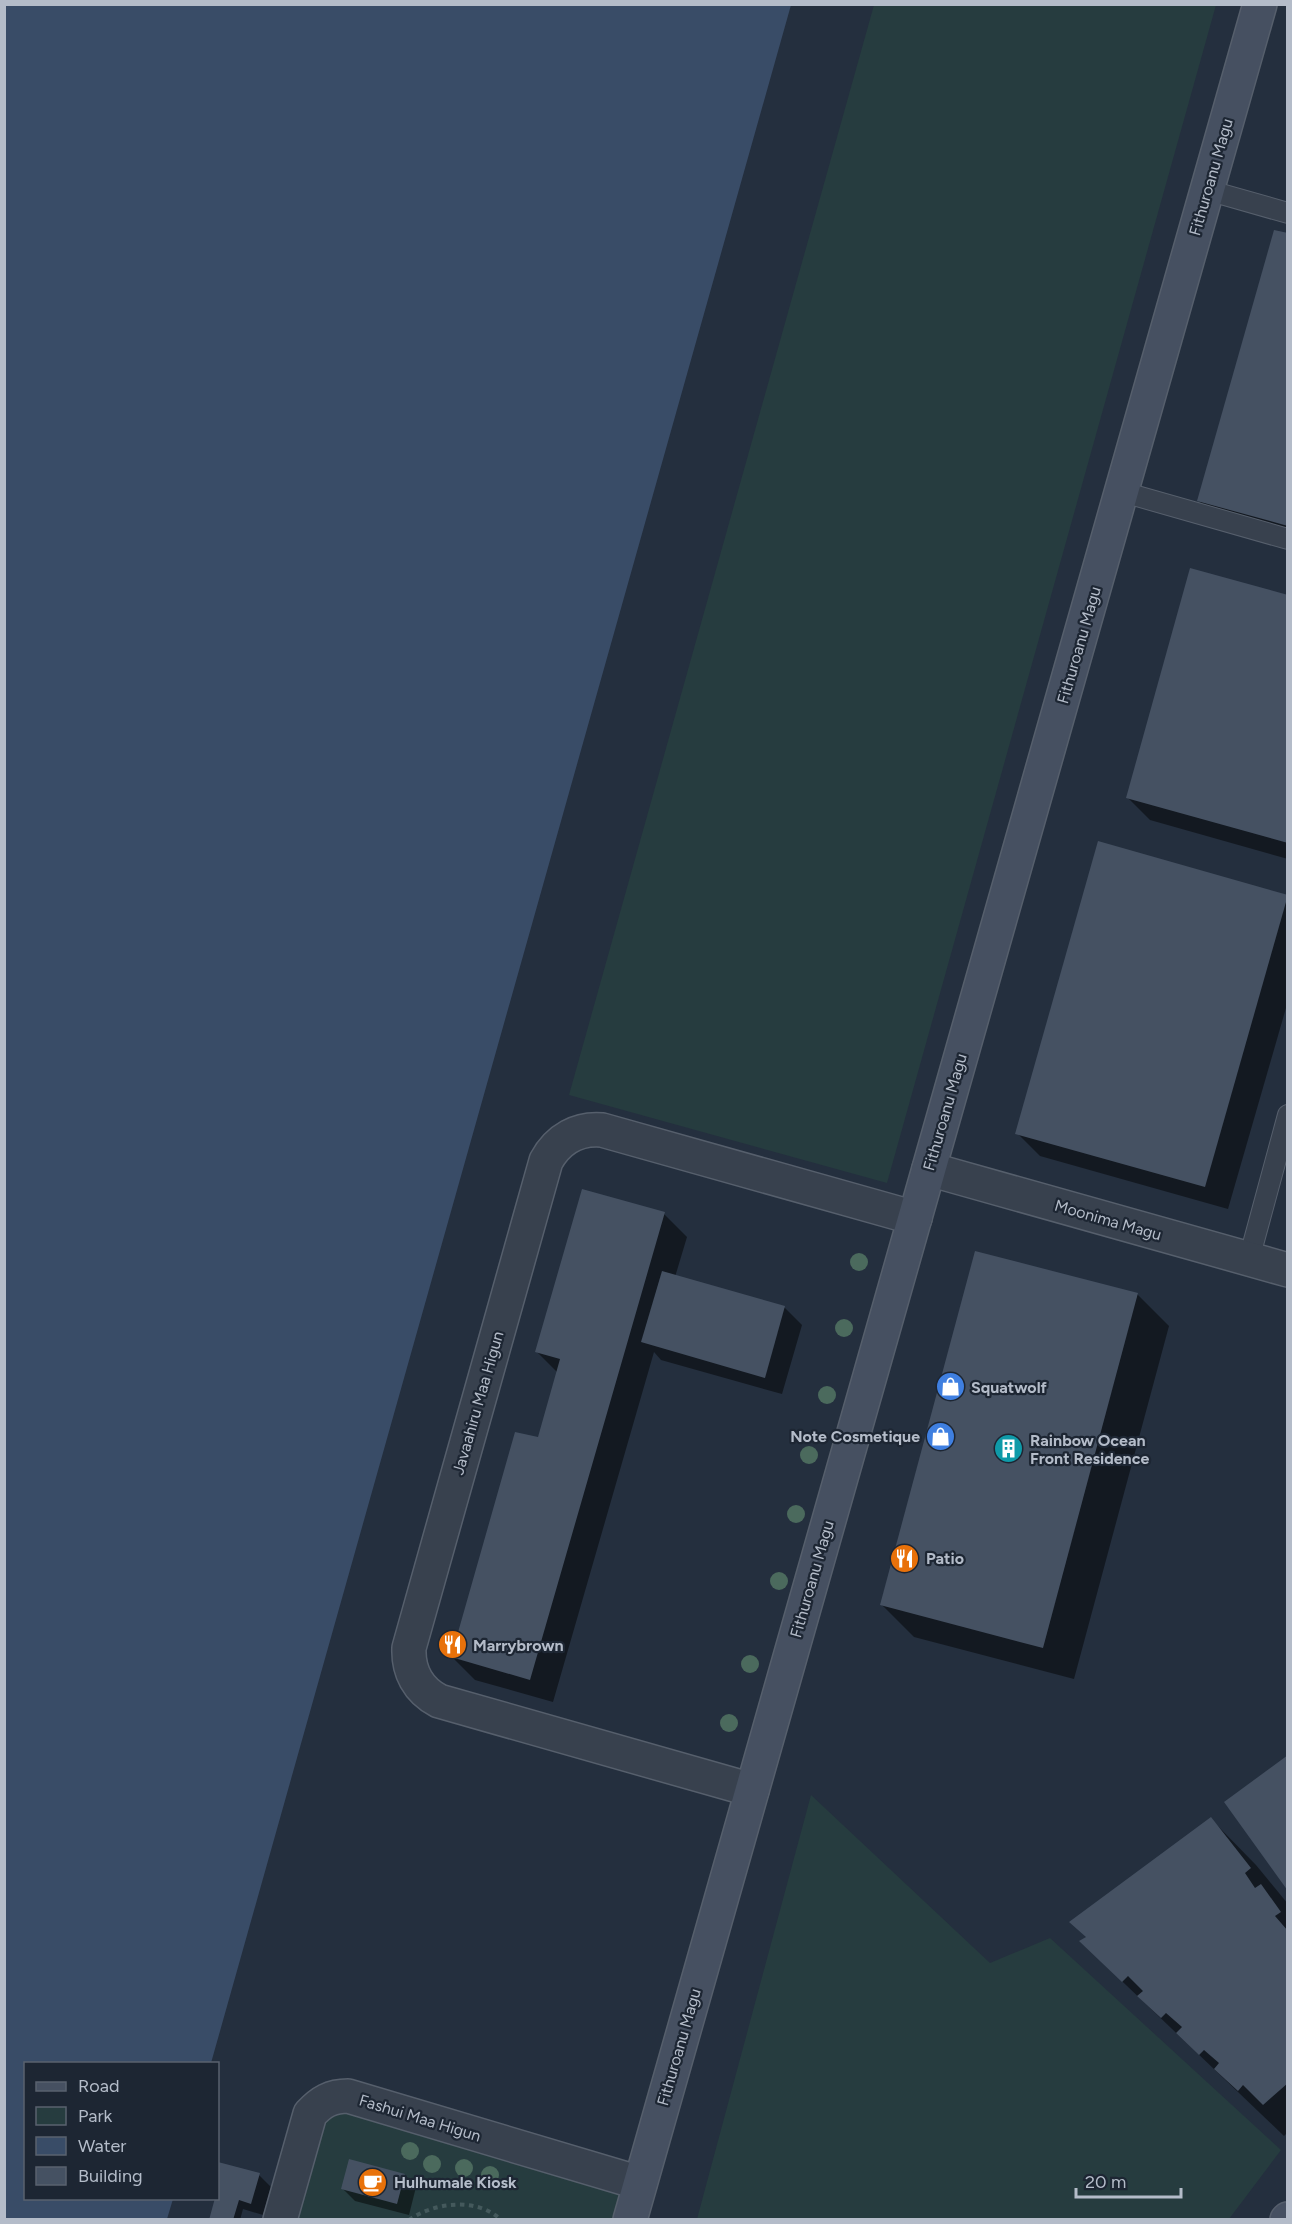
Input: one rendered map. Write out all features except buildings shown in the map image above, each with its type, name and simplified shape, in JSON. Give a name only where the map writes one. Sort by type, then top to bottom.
[{"type":"street","name":"Fithuroanu Magu","points":[[630,2220],[1260,4]]},
{"type":"street","name":"Javaahiru Maa Higun","points":[[752,1790],[439,1701],[420,1686],[412,1672],[409,1648],[546,1161],[556,1147],[569,1136],[585,1130],[602,1130],[915,1218]]},
{"type":"street","name":"Moonima Magu","points":[[929,1169],[1287,1270]]},
{"type":"street","name":"Fashui Maa Higun","points":[[280,2220],[310,2114],[317,2106],[337,2096],[348,2096],[640,2183]]},
{"type":"lane","points":[[1207,190],[1287,213]]},
{"type":"lane","points":[[1123,492],[1287,539]]},
{"type":"lane","points":[[1249,1259],[1287,1115]]},
{"type":"path","points":[[409,2220],[437,2206],[454,2205],[486,2208],[501,2220]]},
{"type":"green space","points":[[874,5],[1216,5],[887,1183],[569,1095]]},
{"type":"green space","points":[[811,1795],[990,1963],[1050,1938],[1281,2150],[1229,2219],[697,2219]]},
{"type":"green space","points":[[317,2106],[640,2183],[630,2219],[280,2220]]},
{"type":"water","points":[[5,4],[791,5],[211,2062],[24,2062],[24,2200],[173,2200],[167,2219],[5,2219]]},
{"type":"place","name":"Squatwolf","points":[[950,1387]]},
{"type":"place","name":"Note Cosmetique","points":[[941,1436]]},
{"type":"place","name":"Rainbow Ocean Front Residence","points":[[1009,1449]]},
{"type":"place","name":"Patio","points":[[905,1558]]},
{"type":"place","name":"Marrybrown","points":[[452,1645]]},
{"type":"place","name":"Hulhumale Kiosk","points":[[373,2182]]}]
